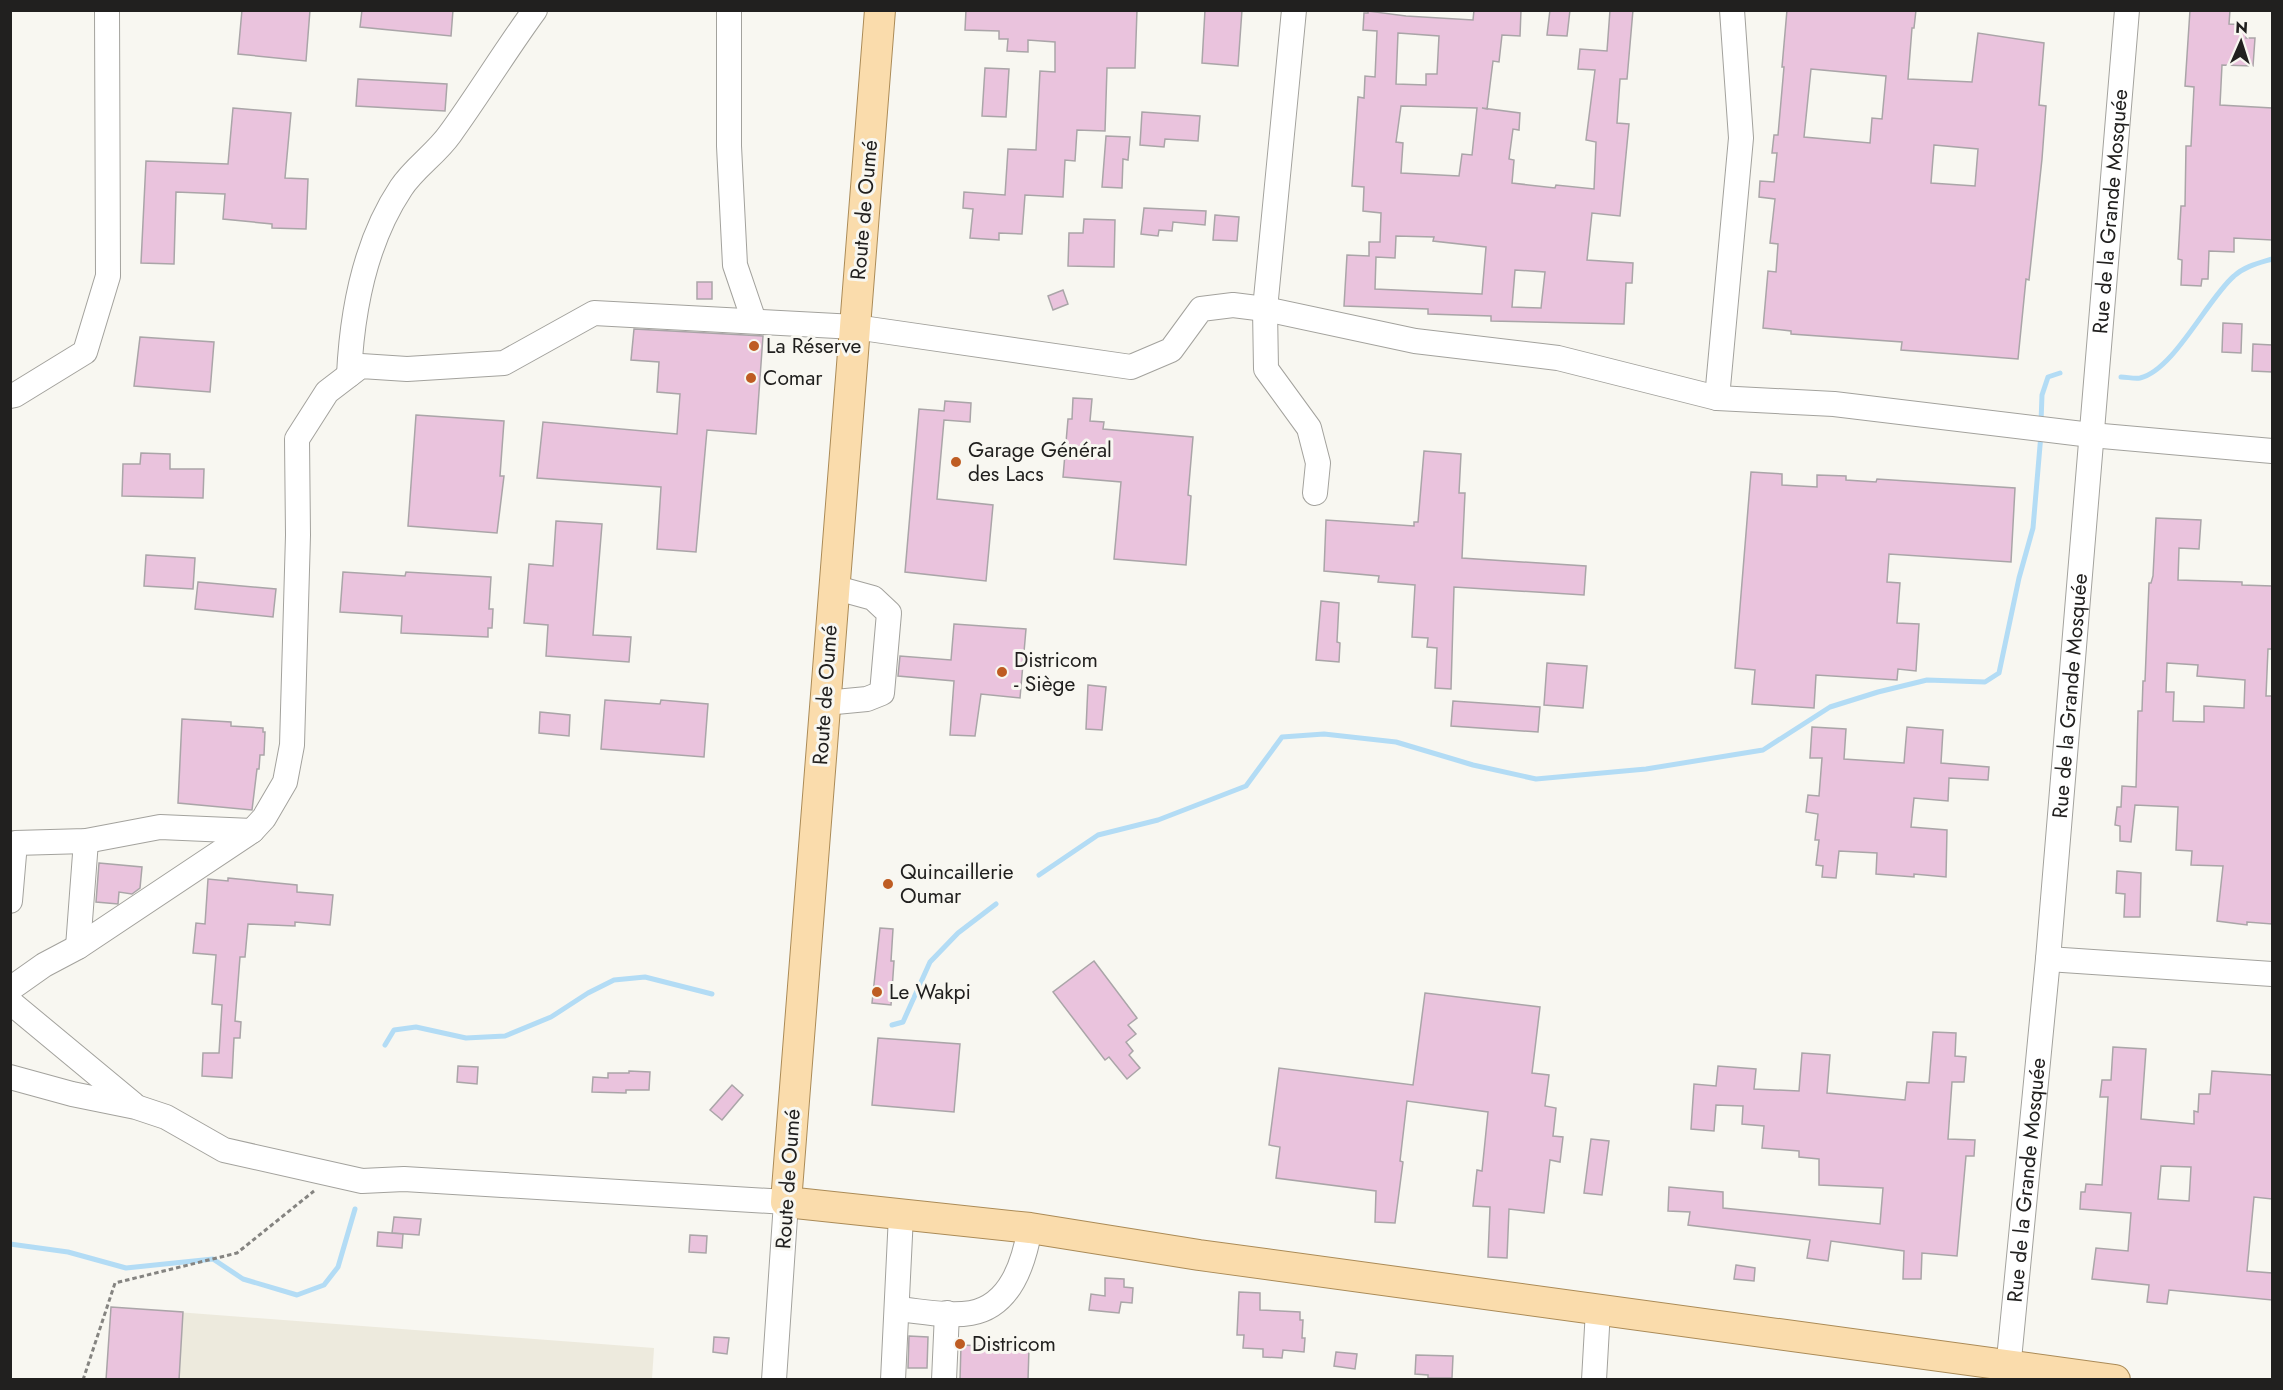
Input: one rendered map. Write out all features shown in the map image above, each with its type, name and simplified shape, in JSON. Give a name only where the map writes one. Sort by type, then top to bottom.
[{"type":"main road","name":"Route de Oumé","points":[[786,1202],[880,10]]},
{"type":"main road","points":[[786,1202],[1030,1228],[1198,1255],[1598,1310],[2008,1372],[2115,1380]]},
{"type":"street","points":[[10,396],[85,352],[108,276],[107,10]]},
{"type":"street","points":[[350,375],[351,338],[359,292],[380,224],[402,187],[448,136],[535,10]]},
{"type":"street","points":[[729,10],[729,146],[735,265],[754,321]]},
{"type":"street","points":[[1294,10],[1265,309],[1266,369],[1309,428],[1318,463],[1315,493]]},
{"type":"street","points":[[1717,398],[1741,138],[1732,10]]},
{"type":"street","name":"Rue de la Grande Mosquée","points":[[2008,1372],[2048,959],[2127,10]]},
{"type":"street","points":[[10,989],[44,965],[78,947],[252,831],[264,818],[285,782],[292,745],[298,535],[297,439],[327,392],[361,366],[407,369],[504,363],[594,313],[855,327],[1131,367],[1171,350],[1201,309],[1233,305],[1265,309],[1414,341],[1558,358],[1717,398],[1834,405],[2091,435],[2272,451]]},
{"type":"street","points":[[825,703],[867,699],[882,693],[889,613],[873,598],[833,587]]},
{"type":"street","points":[[10,901],[15,843],[86,841],[160,827],[252,831]]},
{"type":"street","points":[[78,947],[86,841]]},
{"type":"street","points":[[2048,959],[2272,974]]},
{"type":"street","points":[[10,1002],[136,1107]]},
{"type":"street","points":[[10,1077],[72,1094],[136,1107],[166,1118],[224,1150],[362,1181],[404,1179],[786,1202]]},
{"type":"street","name":"Route de Oumé","points":[[774,1380],[786,1202]]},
{"type":"street","points":[[893,1380],[901,1215]]},
{"type":"street","points":[[897,1309],[969,1314],[985,1310],[1003,1296],[1020,1270],[1026,1255],[1030,1228]]},
{"type":"street","points":[[1594,1380],[1598,1310]]},
{"type":"street","points":[[944,1380],[947,1313]]},
{"type":"path","points":[[83,1380],[115,1283],[237,1253],[334,1175]]},
{"type":"shaded area","points":[[111,1307],[654,1348],[652,1379],[106,1380]]},
{"type":"building","points":[[242,10],[310,10],[306,61],[238,54]]},
{"type":"building","points":[[362,10],[453,10],[451,36],[360,27]]},
{"type":"building","points":[[966,10],[1137,10],[1135,68],[1107,68],[1105,131],[1077,130],[1075,161],[1065,160],[1063,197],[1025,195],[1022,234],[999,233],[999,240],[970,238],[973,209],[963,208],[964,192],[1005,195],[1008,149],[1036,150],[1040,71],[1055,72],[1055,42],[1028,40],[1028,52],[1007,51],[1008,39],[999,39],[999,31],[965,30]]},
{"type":"building","points":[[1205,10],[1242,10],[1238,66],[1202,63]]},
{"type":"building","points":[[1474,10],[1521,10],[1520,36],[1502,35],[1499,62],[1493,61],[1487,109],[1520,113],[1519,130],[1513,129],[1509,159],[1514,160],[1512,183],[1555,188],[1556,185],[1594,189],[1596,142],[1586,140],[1595,70],[1578,69],[1580,49],[1607,51],[1610,10],[1633,10],[1627,79],[1620,79],[1617,123],[1629,124],[1620,216],[1592,213],[1587,260],[1633,263],[1632,283],[1626,283],[1624,324],[1491,321],[1491,316],[1428,314],[1428,309],[1344,306],[1347,255],[1369,256],[1369,242],[1380,242],[1381,213],[1363,211],[1364,187],[1352,186],[1358,97],[1364,98],[1365,76],[1375,77],[1377,31],[1363,30],[1364,13],[1368,11],[1473,20]],"holes":[[[1398,33],[1439,36],[1437,74],[1426,74],[1426,85],[1396,84]],[[1401,106],[1477,108],[1472,155],[1462,154],[1459,176],[1401,173],[1403,143],[1396,142]],[[1396,236],[1434,237],[1433,241],[1486,247],[1482,294],[1375,289],[1376,257],[1395,258]],[[1515,270],[1545,272],[1541,308],[1512,307]]]},
{"type":"building","points":[[1550,10],[1570,10],[1567,36],[1547,35]]},
{"type":"building","points":[[1787,10],[1916,10],[1914,28],[1912,28],[1908,79],[1972,82],[1978,33],[2044,43],[2039,105],[2046,106],[2042,159],[2018,359],[1901,350],[1902,342],[1791,334],[1791,331],[1763,328],[1768,271],[1776,272],[1778,244],[1770,243],[1775,199],[1759,197],[1760,181],[1774,182],[1777,153],[1772,153],[1774,135],[1778,135],[1784,67],[1782,67]],"holes":[[[1811,69],[1886,76],[1882,119],[1872,118],[1870,143],[1804,137]],[[1934,145],[1978,149],[1975,186],[1931,183]]]},
{"type":"building","points":[[2190,10],[2230,10],[2229,24],[2247,25],[2246,38],[2255,38],[2253,66],[2222,65],[2220,105],[2272,108],[2272,240],[2234,238],[2234,252],[2209,251],[2208,279],[2202,279],[2201,286],[2181,285],[2182,260],[2178,259],[2181,206],[2185,206],[2186,146],[2191,146],[2194,87],[2185,86]]},
{"type":"building","points":[[985,68],[1009,69],[1006,117],[982,116]]},
{"type":"building","points":[[358,79],[447,84],[445,111],[356,106]]},
{"type":"building","points":[[233,108],[291,113],[285,178],[308,179],[306,229],[272,228],[272,224],[223,219],[225,194],[176,192],[174,264],[141,263],[146,161],[228,164]]},
{"type":"building","points":[[1142,112],[1200,116],[1198,141],[1165,139],[1164,147],[1140,145]]},
{"type":"building","points":[[1106,136],[1130,137],[1128,160],[1123,159],[1122,188],[1102,187]]},
{"type":"building","points":[[1144,208],[1206,211],[1205,225],[1173,222],[1172,231],[1159,230],[1158,236],[1141,234]]},
{"type":"building","points":[[1215,215],[1239,217],[1237,241],[1213,240]]},
{"type":"building","points":[[1084,219],[1115,220],[1114,267],[1068,266],[1069,233],[1083,233]]},
{"type":"building","points":[[697,282],[712,282],[712,299],[697,299]]},
{"type":"building","points":[[1063,290],[1068,304],[1053,310],[1048,296]]},
{"type":"building","points":[[2223,323],[2242,324],[2241,353],[2222,352]]},
{"type":"building","points":[[634,329],[763,336],[756,434],[707,430],[696,552],[657,549],[661,487],[537,478],[543,422],[677,434],[680,394],[657,392],[659,362],[631,360]]},
{"type":"building","points":[[140,337],[214,342],[210,392],[134,386]]},
{"type":"building","points":[[2253,344],[2272,345],[2272,372],[2252,371]]},
{"type":"building","points":[[1073,398],[1092,399],[1090,421],[1104,422],[1103,429],[1193,437],[1188,495],[1191,496],[1186,565],[1114,559],[1121,482],[1063,477],[1068,419],[1072,419]]},
{"type":"building","points":[[945,401],[971,403],[970,422],[944,420],[937,499],[993,505],[986,581],[905,572],[919,409],[944,411]]},
{"type":"building","points":[[416,415],[504,421],[500,476],[504,476],[497,533],[408,526]]},
{"type":"building","points":[[1424,451],[1461,454],[1459,493],[1465,493],[1462,558],[1586,566],[1584,595],[1454,587],[1451,689],[1435,688],[1437,648],[1427,647],[1428,638],[1412,637],[1415,585],[1378,582],[1379,576],[1324,571],[1326,520],[1414,526],[1414,522],[1418,522]]},
{"type":"building","points":[[141,453],[170,454],[170,469],[204,469],[203,498],[122,496],[123,464],[140,464]]},
{"type":"building","points":[[1751,472],[1782,474],[1782,485],[1817,487],[1817,475],[1846,476],[1846,480],[1876,482],[1877,479],[2015,488],[2011,562],[1889,554],[1887,582],[1900,583],[1897,623],[1919,624],[1916,671],[1898,669],[1897,680],[1816,675],[1814,708],[1752,704],[1755,670],[1735,668]]},
{"type":"building","points":[[2156,518],[2201,520],[2199,549],[2179,548],[2178,580],[2242,582],[2242,585],[2272,586],[2272,649],[2268,649],[2266,696],[2272,696],[2272,924],[2247,922],[2247,925],[2217,921],[2223,866],[2191,865],[2192,851],[2176,850],[2178,807],[2135,805],[2131,842],[2120,841],[2120,826],[2115,825],[2117,807],[2121,807],[2122,786],[2136,787],[2138,711],[2142,711],[2149,583],[2153,576]],"holes":[[[2167,663],[2198,665],[2197,676],[2245,680],[2244,708],[2204,706],[2204,722],[2173,721],[2174,692],[2166,692]]]},
{"type":"building","points":[[556,521],[602,524],[593,635],[631,637],[629,662],[546,656],[548,625],[524,623],[529,564],[553,566]]},
{"type":"building","points":[[146,555],[195,558],[193,589],[144,586]]},
{"type":"building","points":[[343,572],[405,576],[406,572],[491,577],[489,609],[493,609],[492,628],[488,628],[488,637],[401,633],[402,616],[340,612]]},
{"type":"building","points":[[198,582],[276,589],[273,617],[195,609]]},
{"type":"building","points":[[1321,601],[1339,603],[1337,642],[1340,643],[1339,662],[1316,660]]},
{"type":"building","points":[[954,624],[1026,629],[1020,698],[981,694],[975,736],[950,735],[954,681],[898,676],[900,656],[951,660]]},
{"type":"building","points":[[1547,663],[1587,666],[1583,708],[1544,705]]},
{"type":"building","points":[[1088,685],[1106,687],[1102,730],[1086,729]]},
{"type":"building","points":[[605,700],[660,704],[661,700],[708,704],[704,757],[601,749]]},
{"type":"building","points":[[1453,701],[1540,707],[1538,732],[1451,726]]},
{"type":"building","points":[[540,712],[570,715],[569,736],[539,733]]},
{"type":"building","points":[[182,719],[231,722],[231,726],[263,728],[265,732],[264,755],[260,755],[252,810],[178,803]]},
{"type":"building","points":[[1812,727],[1846,729],[1844,759],[1904,763],[1907,727],[1943,730],[1941,763],[1989,767],[1988,780],[1949,778],[1948,801],[1914,798],[1911,827],[1947,830],[1946,877],[1876,874],[1877,853],[1839,851],[1836,878],[1822,877],[1823,866],[1816,865],[1819,840],[1815,840],[1818,814],[1806,812],[1808,795],[1819,796],[1822,758],[1810,758]]},
{"type":"building","points":[[99,863],[142,867],[140,888],[132,894],[119,892],[118,904],[96,902]]},
{"type":"building","points":[[2117,871],[2141,873],[2140,917],[2124,917],[2125,894],[2116,893]]},
{"type":"building","points":[[228,878],[297,885],[297,892],[333,895],[330,925],[295,922],[295,926],[248,924],[245,957],[240,957],[235,1021],[241,1022],[240,1038],[234,1038],[232,1078],[202,1076],[203,1053],[219,1053],[222,1005],[212,1004],[216,955],[193,953],[196,923],[205,924],[208,879],[228,881]]},
{"type":"building","points":[[880,928],[893,929],[891,961],[894,961],[891,1005],[872,1003]]},
{"type":"building","points":[[1094,961],[1137,1018],[1128,1025],[1136,1034],[1126,1042],[1133,1051],[1129,1055],[1140,1068],[1127,1079],[1109,1057],[1105,1060],[1053,992]]},
{"type":"building","points":[[1425,993],[1540,1007],[1532,1073],[1549,1075],[1545,1106],[1556,1108],[1553,1136],[1563,1137],[1560,1162],[1550,1160],[1544,1213],[1509,1209],[1507,1258],[1488,1257],[1490,1207],[1473,1206],[1477,1170],[1482,1171],[1488,1112],[1407,1101],[1400,1161],[1403,1162],[1395,1223],[1375,1222],[1376,1191],[1276,1178],[1280,1147],[1269,1145],[1279,1068],[1413,1085]]},
{"type":"building","points":[[1933,1032],[1956,1033],[1955,1056],[1966,1057],[1964,1082],[1952,1082],[1948,1139],[1975,1140],[1974,1156],[1966,1156],[1957,1256],[1922,1253],[1921,1279],[1903,1279],[1904,1251],[1831,1241],[1828,1261],[1807,1258],[1810,1240],[1688,1225],[1690,1212],[1668,1211],[1669,1187],[1723,1192],[1723,1208],[1880,1224],[1883,1188],[1819,1185],[1819,1159],[1799,1157],[1799,1151],[1762,1148],[1764,1126],[1742,1124],[1743,1106],[1716,1105],[1714,1131],[1691,1129],[1694,1084],[1716,1086],[1718,1066],[1756,1069],[1754,1089],[1799,1091],[1802,1053],[1830,1055],[1827,1093],[1905,1100],[1907,1082],[1929,1083]]},
{"type":"building","points":[[878,1038],[960,1044],[954,1112],[872,1105]]},
{"type":"building","points":[[2113,1047],[2146,1049],[2141,1119],[2194,1124],[2194,1111],[2198,1112],[2199,1094],[2210,1094],[2212,1071],[2272,1075],[2272,1199],[2254,1197],[2247,1271],[2272,1273],[2272,1300],[2169,1290],[2167,1304],[2147,1302],[2149,1285],[2092,1279],[2096,1248],[2128,1251],[2131,1213],[2080,1209],[2081,1192],[2085,1192],[2086,1184],[2102,1185],[2108,1097],[2100,1097],[2102,1080],[2111,1080]],"holes":[[[2161,1166],[2191,1167],[2189,1201],[2158,1199]]]},
{"type":"building","points":[[458,1066],[478,1067],[477,1084],[457,1082]]},
{"type":"building","points":[[629,1071],[650,1072],[649,1090],[626,1090],[626,1093],[592,1092],[593,1077],[608,1078],[608,1073],[629,1073]]},
{"type":"building","points":[[732,1085],[743,1095],[722,1120],[710,1110]]},
{"type":"building","points":[[1591,1139],[1609,1141],[1602,1195],[1584,1193]]},
{"type":"building","points":[[394,1217],[421,1219],[419,1235],[392,1233]]},
{"type":"building","points":[[378,1232],[403,1234],[402,1248],[377,1246]]},
{"type":"building","points":[[690,1235],[707,1236],[706,1253],[689,1252]]},
{"type":"building","points":[[1736,1265],[1755,1268],[1754,1281],[1734,1279]]},
{"type":"building","points":[[1105,1278],[1124,1279],[1124,1287],[1133,1288],[1132,1303],[1121,1302],[1119,1313],[1089,1310],[1091,1294],[1105,1296]]},
{"type":"building","points":[[1239,1292],[1260,1293],[1260,1310],[1300,1312],[1300,1320],[1303,1320],[1302,1338],[1305,1338],[1304,1352],[1283,1350],[1282,1358],[1263,1357],[1263,1349],[1243,1348],[1244,1335],[1237,1335]]},
{"type":"building","points":[[111,1307],[183,1312],[179,1380],[106,1380]]},
{"type":"building","points":[[909,1336],[928,1337],[927,1368],[908,1368]]},
{"type":"building","points":[[714,1337],[729,1338],[727,1354],[713,1352]]},
{"type":"building","points":[[961,1345],[1029,1348],[1028,1380],[960,1380]]},
{"type":"building","points":[[1336,1352],[1357,1354],[1355,1369],[1334,1366]]},
{"type":"building","points":[[1416,1355],[1453,1356],[1452,1378],[1428,1378],[1428,1375],[1415,1374]]},
{"type":"waterway","points":[[2121,377],[2140,378],[2153,372],[2178,348],[2213,300],[2234,276],[2247,267],[2272,259]]},
{"type":"waterway","points":[[2041,422],[2042,395],[2048,377],[2060,373]]},
{"type":"waterway","points":[[1039,875],[1098,835],[1158,820],[1246,786],[1282,737],[1324,734],[1396,742],[1473,765],[1536,779],[1646,769],[1763,750],[1830,707],[1878,692],[1927,680],[1985,682],[1999,673],[2019,578],[2033,528],[2041,434]]},
{"type":"waterway","points":[[892,1025],[903,1022],[930,962],[958,933],[996,904]]},
{"type":"waterway","points":[[385,1045],[394,1030],[416,1027],[466,1038],[505,1036],[551,1017],[588,993],[614,980],[645,977],[712,994]]},
{"type":"waterway","points":[[10,1244],[68,1252],[126,1268],[213,1259],[243,1279],[297,1295],[324,1285],[338,1267],[355,1209]]},
{"type":"place","name":"La Réserve","points":[[754,346]]},
{"type":"place","name":"Comar","points":[[751,378]]},
{"type":"place","name":"Garage Général des Lacs","points":[[956,462]]},
{"type":"place","name":"Districom - Siège","points":[[1002,672]]},
{"type":"place","name":"Quincaillerie Oumar","points":[[888,884]]},
{"type":"place","name":"Le Wakpi","points":[[877,992]]},
{"type":"place","name":"Districom","points":[[960,1344]]}]
